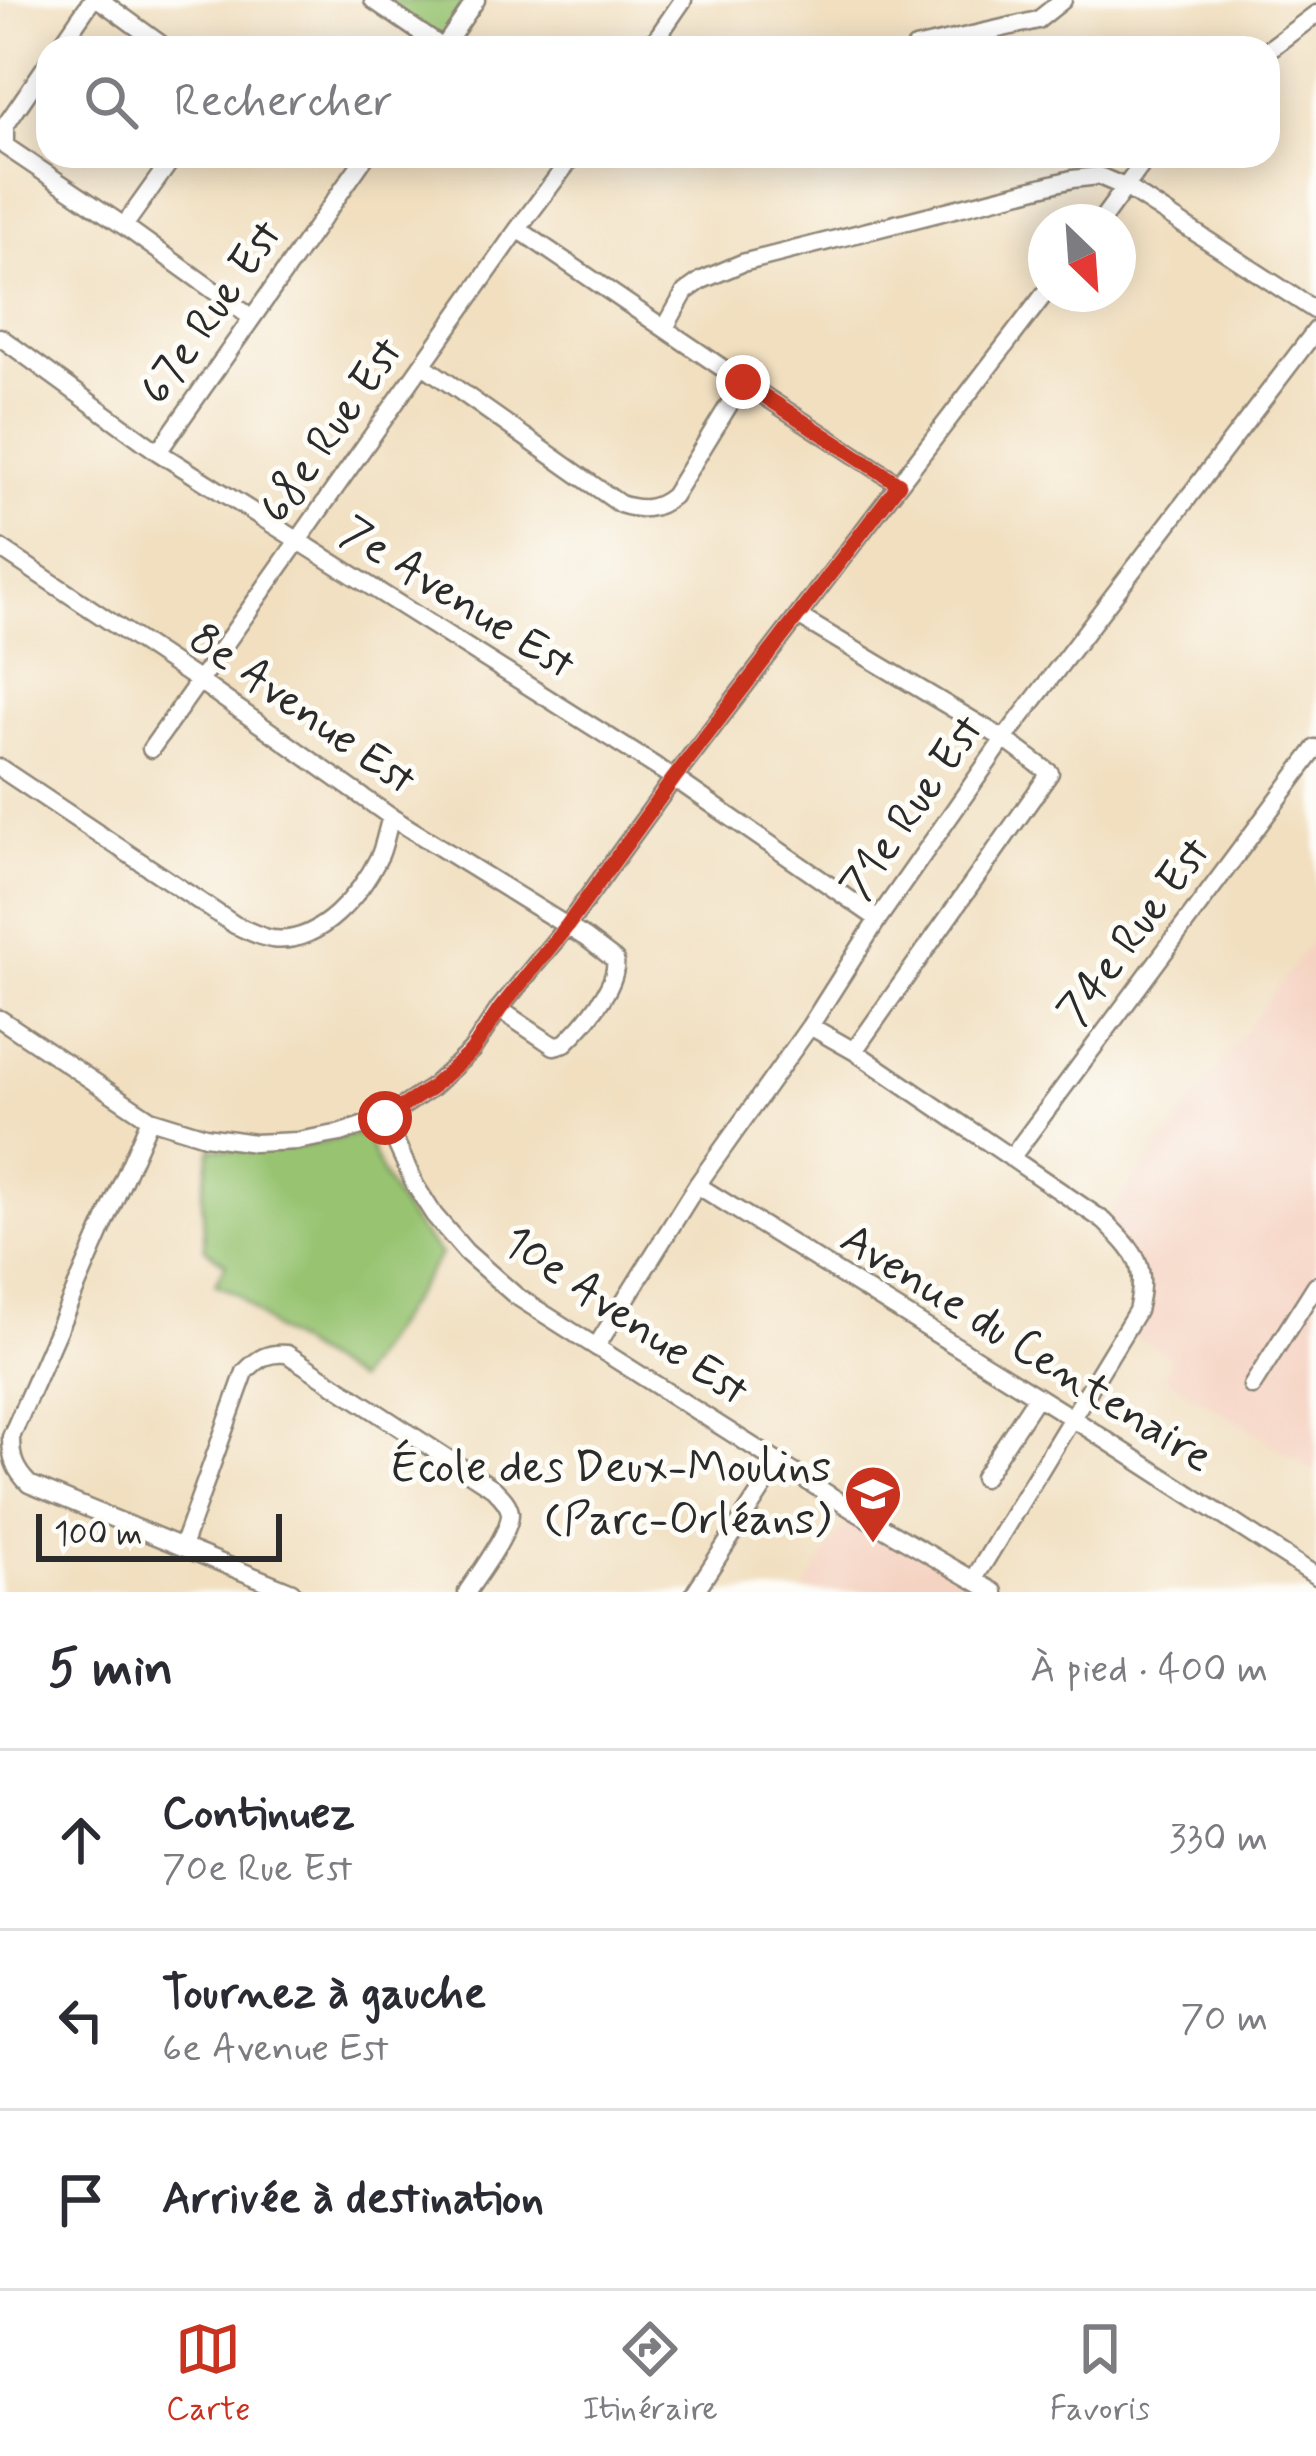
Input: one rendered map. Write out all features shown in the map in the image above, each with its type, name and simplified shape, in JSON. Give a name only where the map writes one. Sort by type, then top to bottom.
[{"type":"street","points":[[68,36],[96,0],[148,36]]},
{"type":"street","points":[[373,0],[426,36]]},
{"type":"street","points":[[451,36],[476,0]]},
{"type":"street","points":[[658,36],[683,0]]},
{"type":"street","points":[[967,36],[1038,20],[1064,0]]},
{"type":"street","points":[[1280,41],[1316,14]]},
{"type":"street","points":[[36,81],[5,126],[5,146],[36,167]]},
{"type":"street","points":[[38,168],[252,318]]},
{"type":"street","points":[[124,226],[165,168]]},
{"type":"street","name":"67e Rue Est","points":[[158,452],[358,168]]},
{"type":"street","name":"68e Rue Est","points":[[151,749],[564,168]]},
{"type":"street","points":[[1114,204],[1140,168]]},
{"type":"street","points":[[665,328],[685,292],[742,263],[1099,176],[1127,188],[1316,311]]},
{"type":"street","points":[[518,229],[899,484]]},
{"type":"street","points":[[0,1019],[150,1119],[205,1136],[254,1143],[341,1132],[385,1118],[431,1088],[472,1051],[1031,312]]},
{"type":"street","name":"71e Rue Est","points":[[596,1347],[697,1185],[1004,739],[1316,330]]},
{"type":"street","name":"7e Avenue Est","points":[[0,337],[158,452],[674,778],[878,919]]},
{"type":"street","points":[[423,365],[620,504],[637,509],[661,506],[673,496],[743,382]]},
{"type":"street","name":"8e Avenue Est","points":[[0,548],[391,817],[615,960],[617,973],[609,988],[565,1043],[554,1046],[500,1009]]},
{"type":"street","points":[[798,616],[1004,739]]},
{"type":"street","name":"71e Rue Est","points":[[854,1052],[1050,773],[1004,739]]},
{"type":"street","name":"74e Rue Est","points":[[1011,1158],[1316,748]]},
{"type":"street","points":[[0,768],[236,926],[270,939],[295,938],[332,920],[380,854],[391,817]]},
{"type":"street","points":[[810,1026],[1104,1221],[1133,1250],[1144,1283],[1137,1311],[974,1579]]},
{"type":"street","name":"10e Avenue Est","points":[[385,1118],[434,1215],[466,1252],[516,1296],[853,1510],[994,1592]]},
{"type":"street","points":[[150,1119],[11,1437],[11,1458],[29,1484],[292,1592]]},
{"type":"street","name":"Avenue du Centenaire","points":[[697,1185],[1316,1576]]},
{"type":"street","points":[[1252,1386],[1316,1285]]},
{"type":"street","points":[[182,1547],[245,1372],[272,1353],[287,1354],[504,1499],[510,1512],[507,1526],[467,1592]]},
{"type":"street","points":[[983,1478],[1037,1396]]},
{"type":"street","points":[[695,1592],[779,1463]]},
{"type":"shaded area","points":[[1316,935],[1316,1472],[1163,1376],[1172,1358],[1125,1332],[1144,1283],[1104,1221]]},
{"type":"shaded area","name":"École des Deux-Moulins (Parc-Orléans)","points":[[853,1510],[994,1592],[803,1592]]},
{"type":"green space","points":[[373,0],[476,0],[451,36],[426,36]]},
{"type":"green space","points":[[355,1134],[367,1137],[397,1200],[441,1254],[356,1381],[275,1330],[237,1294],[215,1284],[226,1264],[205,1249],[202,1195],[211,1148],[283,1148]]},
{"type":"place","name":"École des Deux-Moulins (Parc-Orléans)","points":[[873,1545]]},
{"type":"route","points":[[385,1118],[431,1088],[472,1051],[899,484],[743,382]]}]
